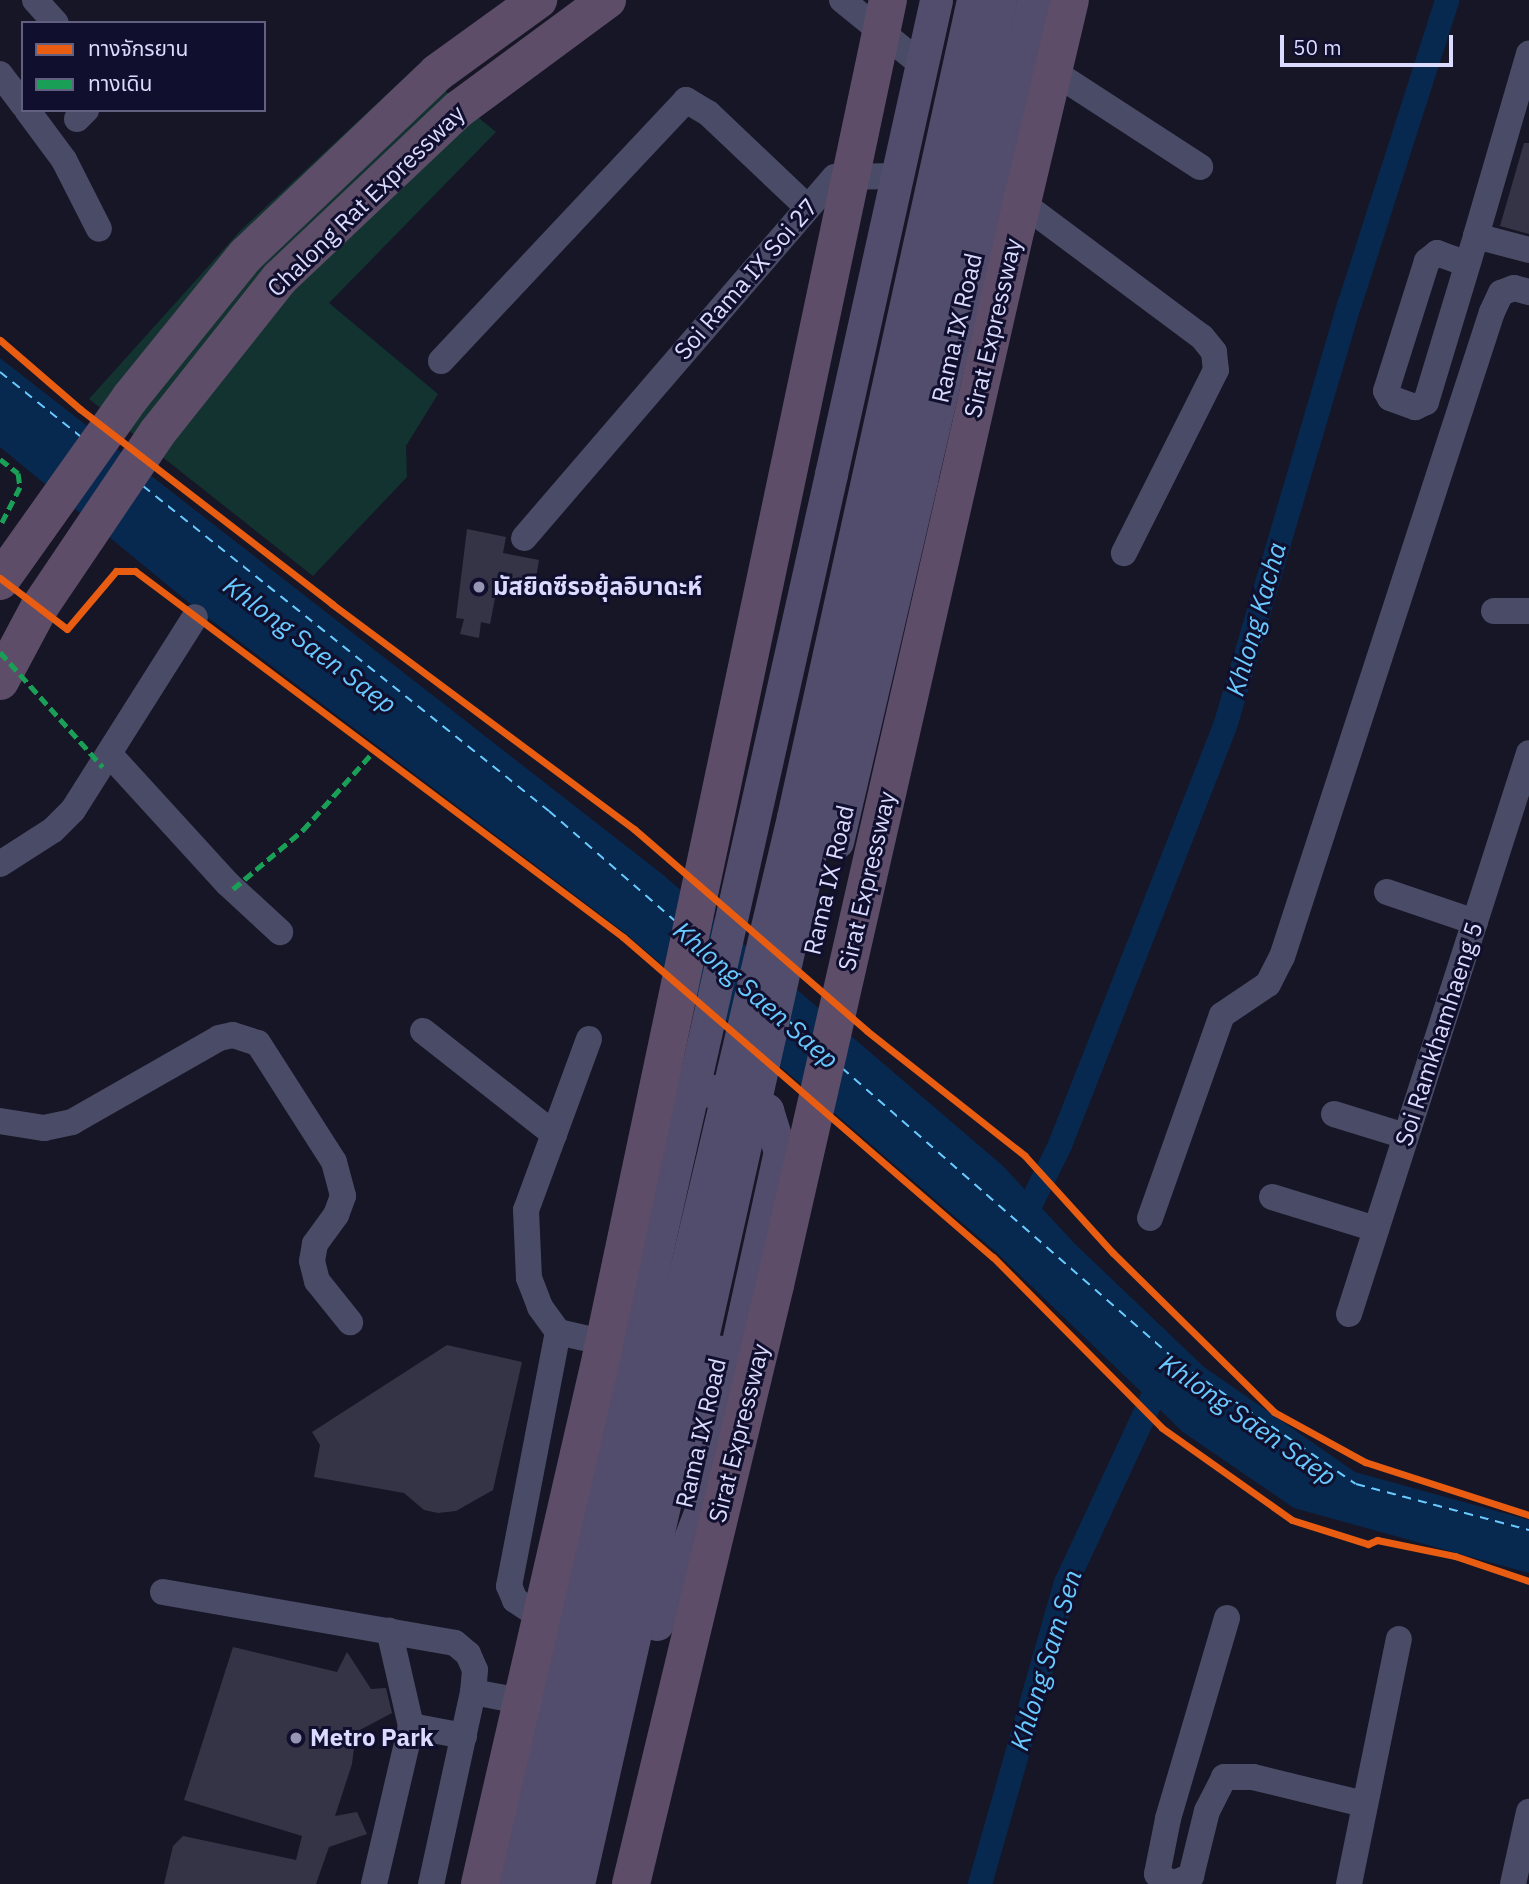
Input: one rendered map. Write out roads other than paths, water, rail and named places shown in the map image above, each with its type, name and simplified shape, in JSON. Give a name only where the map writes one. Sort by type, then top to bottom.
[{"type":"highway","name":"Chalong Rat Expressway","points":[[0,581],[130,398],[246,255],[437,74],[538,0]]},
{"type":"highway","name":"Chalong Rat Expressway","points":[[0,681],[38,608],[157,433],[280,278],[459,109],[607,0]]},
{"type":"highway","points":[[480,1884],[601,1358],[888,0]]},
{"type":"highway","name":"Sirat Expressway","points":[[631,1884],[775,1285],[1070,0]]},
{"type":"main road","points":[[513,1884],[936,0]]},
{"type":"main road","name":"Rama IX Road","points":[[546,1884],[793,817],[973,0]]},
{"type":"main road","name":"Rama IX Road","points":[[578,1884],[1000,0]]},
{"type":"main road","name":"Rama IX Road","points":[[599,1884],[696,1454],[1034,0]]},
{"type":"main road","points":[[577,1600],[576,1492],[606,1343],[660,1119],[675,1097],[705,1090],[741,1094],[767,1110],[780,1152],[778,1165],[701,1510],[657,1624]]},
{"type":"street","points":[[34,0],[54,21]]},
{"type":"street","points":[[842,0],[922,64]]},
{"type":"street","points":[[1022,51],[1200,167]]},
{"type":"street","points":[[1468,264],[1437,253],[1427,261],[1386,391],[1390,398],[1415,407],[1426,402],[1468,264],[1529,54]]},
{"type":"street","points":[[0,74],[21,101]]},
{"type":"street","points":[[441,361],[687,100],[708,114],[806,206]]},
{"type":"street","points":[[28,112],[64,160],[99,229]]},
{"type":"street","name":"Soi Rama IX Soi 27","points":[[524,538],[806,206],[835,177],[897,176]]},
{"type":"street","points":[[991,181],[1202,337],[1214,352],[1216,370],[1124,553]]},
{"type":"street","points":[[1476,236],[1529,250]]},
{"type":"street","points":[[1150,1218],[1222,1015],[1268,984],[1282,957],[1492,312],[1501,293],[1514,288],[1529,292]]},
{"type":"street","points":[[1494,611],[1529,611]]},
{"type":"street","points":[[0,864],[52,830],[73,810],[111,755],[195,617]]},
{"type":"street","name":"Soi Ramkhamhaeng 5","points":[[1349,1314],[1529,753]]},
{"type":"street","points":[[111,755],[228,884],[280,932]]},
{"type":"street","points":[[1387,892],[1475,922]]},
{"type":"street","points":[[423,1031],[554,1133]]},
{"type":"street","points":[[0,1121],[44,1128],[72,1122],[219,1038],[233,1035],[258,1043],[334,1162],[343,1196],[336,1215],[319,1235],[312,1261],[317,1281],[350,1322]]},
{"type":"street","points":[[589,1039],[526,1210],[528,1279],[540,1307],[558,1332],[606,1343]]},
{"type":"street","points":[[1334,1114],[1405,1136]]},
{"type":"street","points":[[1272,1197],[1376,1229]]},
{"type":"street","points":[[558,1332],[509,1586],[515,1600],[567,1635]]},
{"type":"street","points":[[163,1592],[455,1643],[468,1654],[475,1670],[473,1692],[431,1884]]},
{"type":"street","points":[[1227,1618],[1168,1819],[1157,1874],[1173,1884],[1191,1876],[1207,1811],[1223,1777],[1252,1777],[1364,1804]]},
{"type":"street","points":[[374,1884],[411,1726],[389,1630]]},
{"type":"street","points":[[1349,1884],[1399,1639]]},
{"type":"street","points":[[473,1692],[552,1707]]},
{"type":"street","points":[[411,1726],[464,1736]]},
{"type":"street","points":[[1513,1884],[1529,1812]]},
{"type":"water","name":"Khlong Saen Saep","points":[[0,358],[662,874],[1003,1166],[1075,1244],[1204,1367],[1355,1472],[1529,1520],[1529,1573],[1294,1508],[1183,1432],[996,1252],[625,933],[199,611],[0,447]]},
{"type":"waterway","name":"Khlong Kacha","points":[[1022,1222],[1060,1145],[1226,723],[1350,303],[1447,0]]},
{"type":"waterway","name":"Khlong Sam Sen","points":[[980,1884],[1066,1583],[1165,1371]]},
{"type":"place","name":"มัสยิดซีรอยุ้ลอิบาดะห์","points":[[479,587]]},
{"type":"place","name":"Metro Park","points":[[296,1738]]}]
